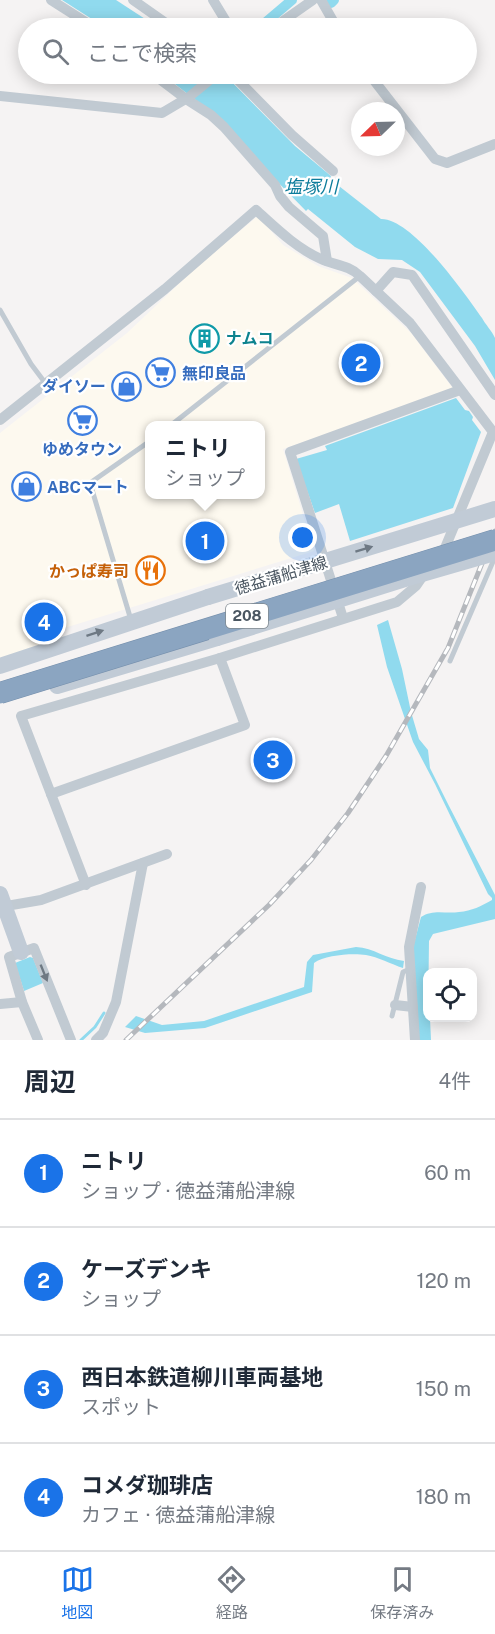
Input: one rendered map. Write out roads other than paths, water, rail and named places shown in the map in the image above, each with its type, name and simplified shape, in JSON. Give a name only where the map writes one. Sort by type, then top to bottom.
[{"type":"highway","name":"208","points":[[0,693],[495,540]]},
{"type":"main road","name":"徳益蒲船津線","points":[[0,666],[132,621],[495,509]]},
{"type":"main road","points":[[0,704],[408,578],[495,555]]},
{"type":"main road","points":[[1,902],[21,952]]},
{"type":"street","points":[[51,0],[79,18]]},
{"type":"street","points":[[133,0],[159,18]]},
{"type":"street","points":[[213,0],[224,18]]},
{"type":"street","points":[[287,18],[313,0]]},
{"type":"street","points":[[321,0],[331,18]]},
{"type":"street","points":[[167,84],[225,127],[275,184],[280,196],[289,207],[323,236],[327,261]]},
{"type":"street","points":[[0,96],[162,113],[205,84]]},
{"type":"street","points":[[242,84],[292,135],[333,171]]},
{"type":"street","points":[[377,84],[435,159],[447,163],[495,144]]},
{"type":"street","points":[[0,420],[165,290],[256,210],[286,238],[327,261],[354,270],[410,323],[493,432],[445,548],[416,586],[398,602],[220,658],[21,716],[86,885]]},
{"type":"street","points":[[376,291],[393,272],[412,275],[495,395]]},
{"type":"street","points":[[343,618],[290,452],[460,390]]},
{"type":"street","points":[[51,794],[245,725],[220,658]]},
{"type":"street","points":[[76,680],[82,698]]},
{"type":"street","points":[[1,902],[42,900],[167,854]]},
{"type":"street","points":[[96,1040],[103,1033],[116,1002],[143,863]]},
{"type":"street","points":[[415,1040],[410,947],[421,887]]},
{"type":"street","points":[[38,1040],[22,1002],[9,957],[34,948],[71,1040]]},
{"type":"street","points":[[0,1004],[22,1002]]},
{"type":"street","points":[[394,1010],[414,1007]]},
{"type":"lane","points":[[176,421],[360,276]]},
{"type":"lane","points":[[0,310],[31,364],[46,384]]},
{"type":"lane","points":[[132,621],[90,483],[145,444]]},
{"type":"lane","points":[[450,662],[495,555]]},
{"type":"lane","points":[[394,1010],[403,972],[411,969]]},
{"type":"water","points":[[62,0],[116,0],[144,18],[90,18]]},
{"type":"water","name":"塩塚川","points":[[175,84],[234,84],[295,146],[331,176],[330,179],[381,219],[394,222],[422,244],[451,276],[494,335],[495,380],[475,346],[420,272],[402,260],[378,259],[355,247],[308,209],[306,211],[263,167],[225,123]]},
{"type":"water","points":[[456,398],[465,410],[469,411],[473,417],[472,420],[481,432],[453,508],[350,541],[339,504],[315,513],[296,459],[327,450],[325,446]]},
{"type":"water","points":[[388,620],[419,739],[428,750],[430,768],[495,895],[495,919],[433,934],[429,941],[429,968],[423,968],[423,1022],[430,1022],[431,1040],[419,1040],[413,947],[421,917],[435,912],[468,911],[492,898],[413,742],[387,667],[377,625]]},
{"type":"water","points":[[356,947],[404,961],[403,968],[366,955],[332,956],[314,963],[312,992],[205,1028],[145,1033],[125,1027],[136,1016],[162,1025],[204,1021],[304,987],[307,962],[313,955]]},
{"type":"water","points":[[33,958],[43,983],[24,991],[15,963]]},
{"type":"waterway","points":[[271,18],[292,0]]},
{"type":"waterway","points":[[331,3],[334,0]]},
{"type":"waterway","points":[[81,1040],[95,1027],[104,1013]]},
{"type":"railway","points":[[126,1040],[269,905],[311,860],[348,813],[386,756],[448,648],[495,531]]},
{"type":"place","name":"ナムコ","points":[[205,338]]},
{"type":"place","name":"ケーズデンキ","points":[[361,363]]},
{"type":"place","name":"無印良品","points":[[161,373]]},
{"type":"place","name":"ダイソー","points":[[127,386]]},
{"type":"place","name":"ゆめタウン","points":[[82,421]]},
{"type":"place","name":"ABCマート","points":[[26,487]]},
{"type":"place","name":"ニトリ","points":[[205,541]]},
{"type":"place","name":"かっぱ寿司","points":[[150,571]]},
{"type":"place","name":"コメダ珈琲店","points":[[44,622]]},
{"type":"place","name":"西日本鉄道柳川車両基地","points":[[273,760]]}]
